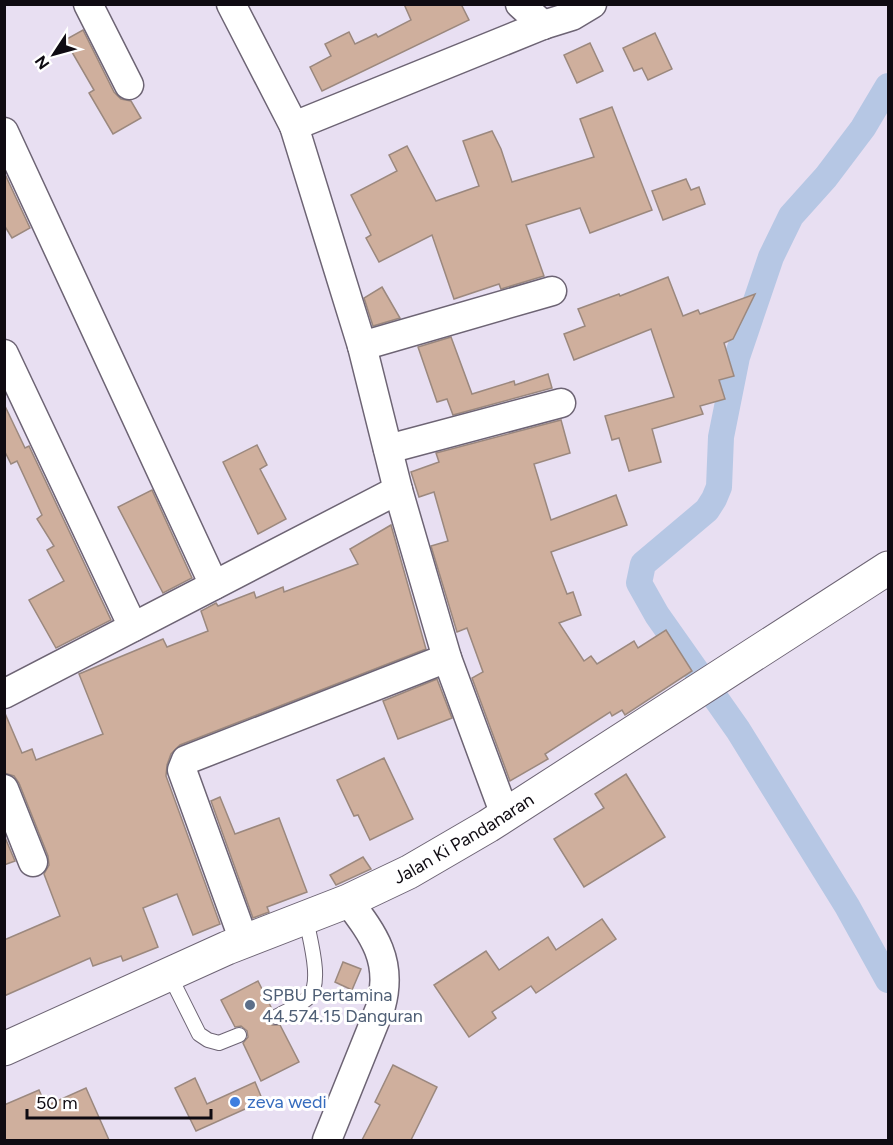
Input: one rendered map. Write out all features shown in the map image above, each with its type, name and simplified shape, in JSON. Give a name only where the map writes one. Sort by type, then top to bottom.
[{"type":"main road","name":"Jalan Ki Pandanaran","points":[[4,1049],[244,941],[348,901],[418,867],[505,815],[888,568]]},
{"type":"street","points":[[88,4],[129,85]]},
{"type":"street","points":[[231,4],[294,126],[362,346],[398,490],[447,658],[505,815]]},
{"type":"street","points":[[520,4],[543,25]]},
{"type":"street","points":[[294,126],[543,25],[572,16],[592,4]]},
{"type":"street","points":[[4,132],[214,585]]},
{"type":"street","points":[[362,346],[552,291]]},
{"type":"street","points":[[4,354],[133,627]]},
{"type":"street","points":[[388,449],[561,403]]},
{"type":"street","points":[[4,694],[398,490]]},
{"type":"street","points":[[244,941],[183,770],[182,766],[186,760],[447,658]]},
{"type":"street","points":[[4,789],[33,862]]},
{"type":"street","points":[[327,1140],[385,993],[381,954],[372,932],[348,901]]},
{"type":"lane","points":[[276,1017],[308,998],[314,988],[316,976],[306,918]]},
{"type":"lane","points":[[169,974],[199,1034],[219,1043],[239,1035]]},
{"type":"building","points":[[404,4],[461,4],[469,20],[322,91],[310,67],[331,56],[325,44],[349,32],[355,44],[376,34],[378,37],[411,20]]},
{"type":"building","points":[[83,30],[114,92],[121,99],[131,101],[141,118],[113,134],[89,93],[94,90],[65,40]]},
{"type":"building","points":[[655,33],[672,69],[648,80],[642,68],[634,71],[623,48]]},
{"type":"building","points":[[590,43],[603,71],[577,83],[564,55]]},
{"type":"building","points":[[612,107],[652,210],[590,233],[580,208],[526,225],[544,276],[501,289],[499,284],[454,299],[432,235],[379,262],[366,238],[371,235],[351,195],[397,171],[389,155],[407,146],[436,201],[479,186],[463,141],[492,131],[501,149],[512,182],[594,157],[580,119]]},
{"type":"building","points":[[4,172],[30,228],[12,238],[4,225]]},
{"type":"building","points":[[686,179],[691,190],[699,187],[705,204],[663,220],[652,191]]},
{"type":"building","points":[[668,277],[683,316],[698,310],[700,314],[755,294],[733,339],[724,343],[734,376],[719,380],[725,399],[700,406],[703,414],[652,429],[661,462],[629,471],[619,438],[612,440],[605,416],[674,397],[651,329],[574,360],[564,334],[585,326],[578,309],[619,294],[620,296]]},
{"type":"building","points":[[382,287],[400,318],[373,326],[364,298]]},
{"type":"building","points":[[451,337],[472,394],[514,381],[515,385],[548,374],[552,388],[453,415],[447,399],[437,402],[418,347]]},
{"type":"building","points":[[4,404],[25,448],[29,446],[111,620],[56,648],[29,600],[64,581],[47,550],[54,546],[37,519],[42,515],[17,461],[11,464],[4,450]]},
{"type":"building","points":[[561,420],[570,453],[534,464],[551,520],[616,495],[627,525],[551,552],[567,594],[573,592],[581,615],[559,623],[584,661],[591,656],[597,664],[634,641],[638,648],[666,630],[692,671],[625,715],[622,710],[612,716],[610,712],[545,754],[548,759],[510,781],[472,678],[483,672],[467,628],[457,632],[431,546],[448,541],[434,492],[419,497],[411,472],[439,462],[436,453]]},
{"type":"building","points":[[257,445],[267,465],[260,469],[286,519],[258,534],[223,462]]},
{"type":"building","points":[[152,490],[192,578],[163,593],[118,507]]},
{"type":"building","points":[[391,525],[426,649],[180,745],[171,754],[166,776],[220,924],[193,935],[177,894],[143,908],[158,947],[123,961],[121,956],[93,966],[90,958],[4,996],[4,940],[60,916],[44,874],[49,865],[48,856],[19,783],[14,776],[4,773],[4,711],[22,753],[32,749],[36,760],[103,734],[79,674],[163,639],[167,647],[208,631],[201,611],[216,603],[218,606],[254,592],[256,598],[283,587],[284,592],[358,564],[350,549]]},
{"type":"building","points":[[437,679],[452,718],[398,739],[383,701]]},
{"type":"building","points":[[384,758],[413,819],[370,840],[358,815],[354,816],[337,780]]},
{"type":"building","points":[[626,774],[665,837],[584,887],[554,839],[604,808],[595,794]]},
{"type":"building","points":[[220,797],[235,834],[279,818],[307,892],[267,907],[269,912],[253,918],[211,801]]},
{"type":"building","points":[[4,835],[15,861],[4,865]]},
{"type":"building","points":[[363,857],[371,869],[336,885],[330,875]]},
{"type":"building","points":[[602,919],[616,939],[536,993],[531,986],[492,1012],[496,1018],[469,1037],[434,985],[486,951],[499,970],[548,937],[556,950]]},
{"type":"building","points":[[343,962],[361,969],[352,990],[335,982]]},
{"type":"building","points":[[258,981],[272,1009],[268,1013],[268,1021],[272,1025],[280,1025],[299,1062],[261,1081],[243,1043],[248,1037],[247,1031],[241,1026],[235,1027],[221,1000]]},
{"type":"building","points":[[393,1065],[437,1087],[411,1140],[362,1140],[380,1105],[375,1102]]},
{"type":"building","points":[[195,1078],[207,1104],[255,1082],[263,1101],[196,1131],[175,1088]]},
{"type":"building","points":[[86,1088],[109,1140],[4,1140],[4,1105],[39,1090],[46,1106]]},
{"type":"waterway","points":[[888,86],[863,128],[826,177],[791,216],[771,257],[737,357],[721,437],[719,487],[714,499],[707,510],[643,564],[639,583],[657,615],[738,730],[847,906],[888,980]]},
{"type":"place","name":"SPBU Pertamina 44.574.15 Danguran","points":[[250,1005]]},
{"type":"place","name":"zeva wedi","points":[[235,1102]]}]
